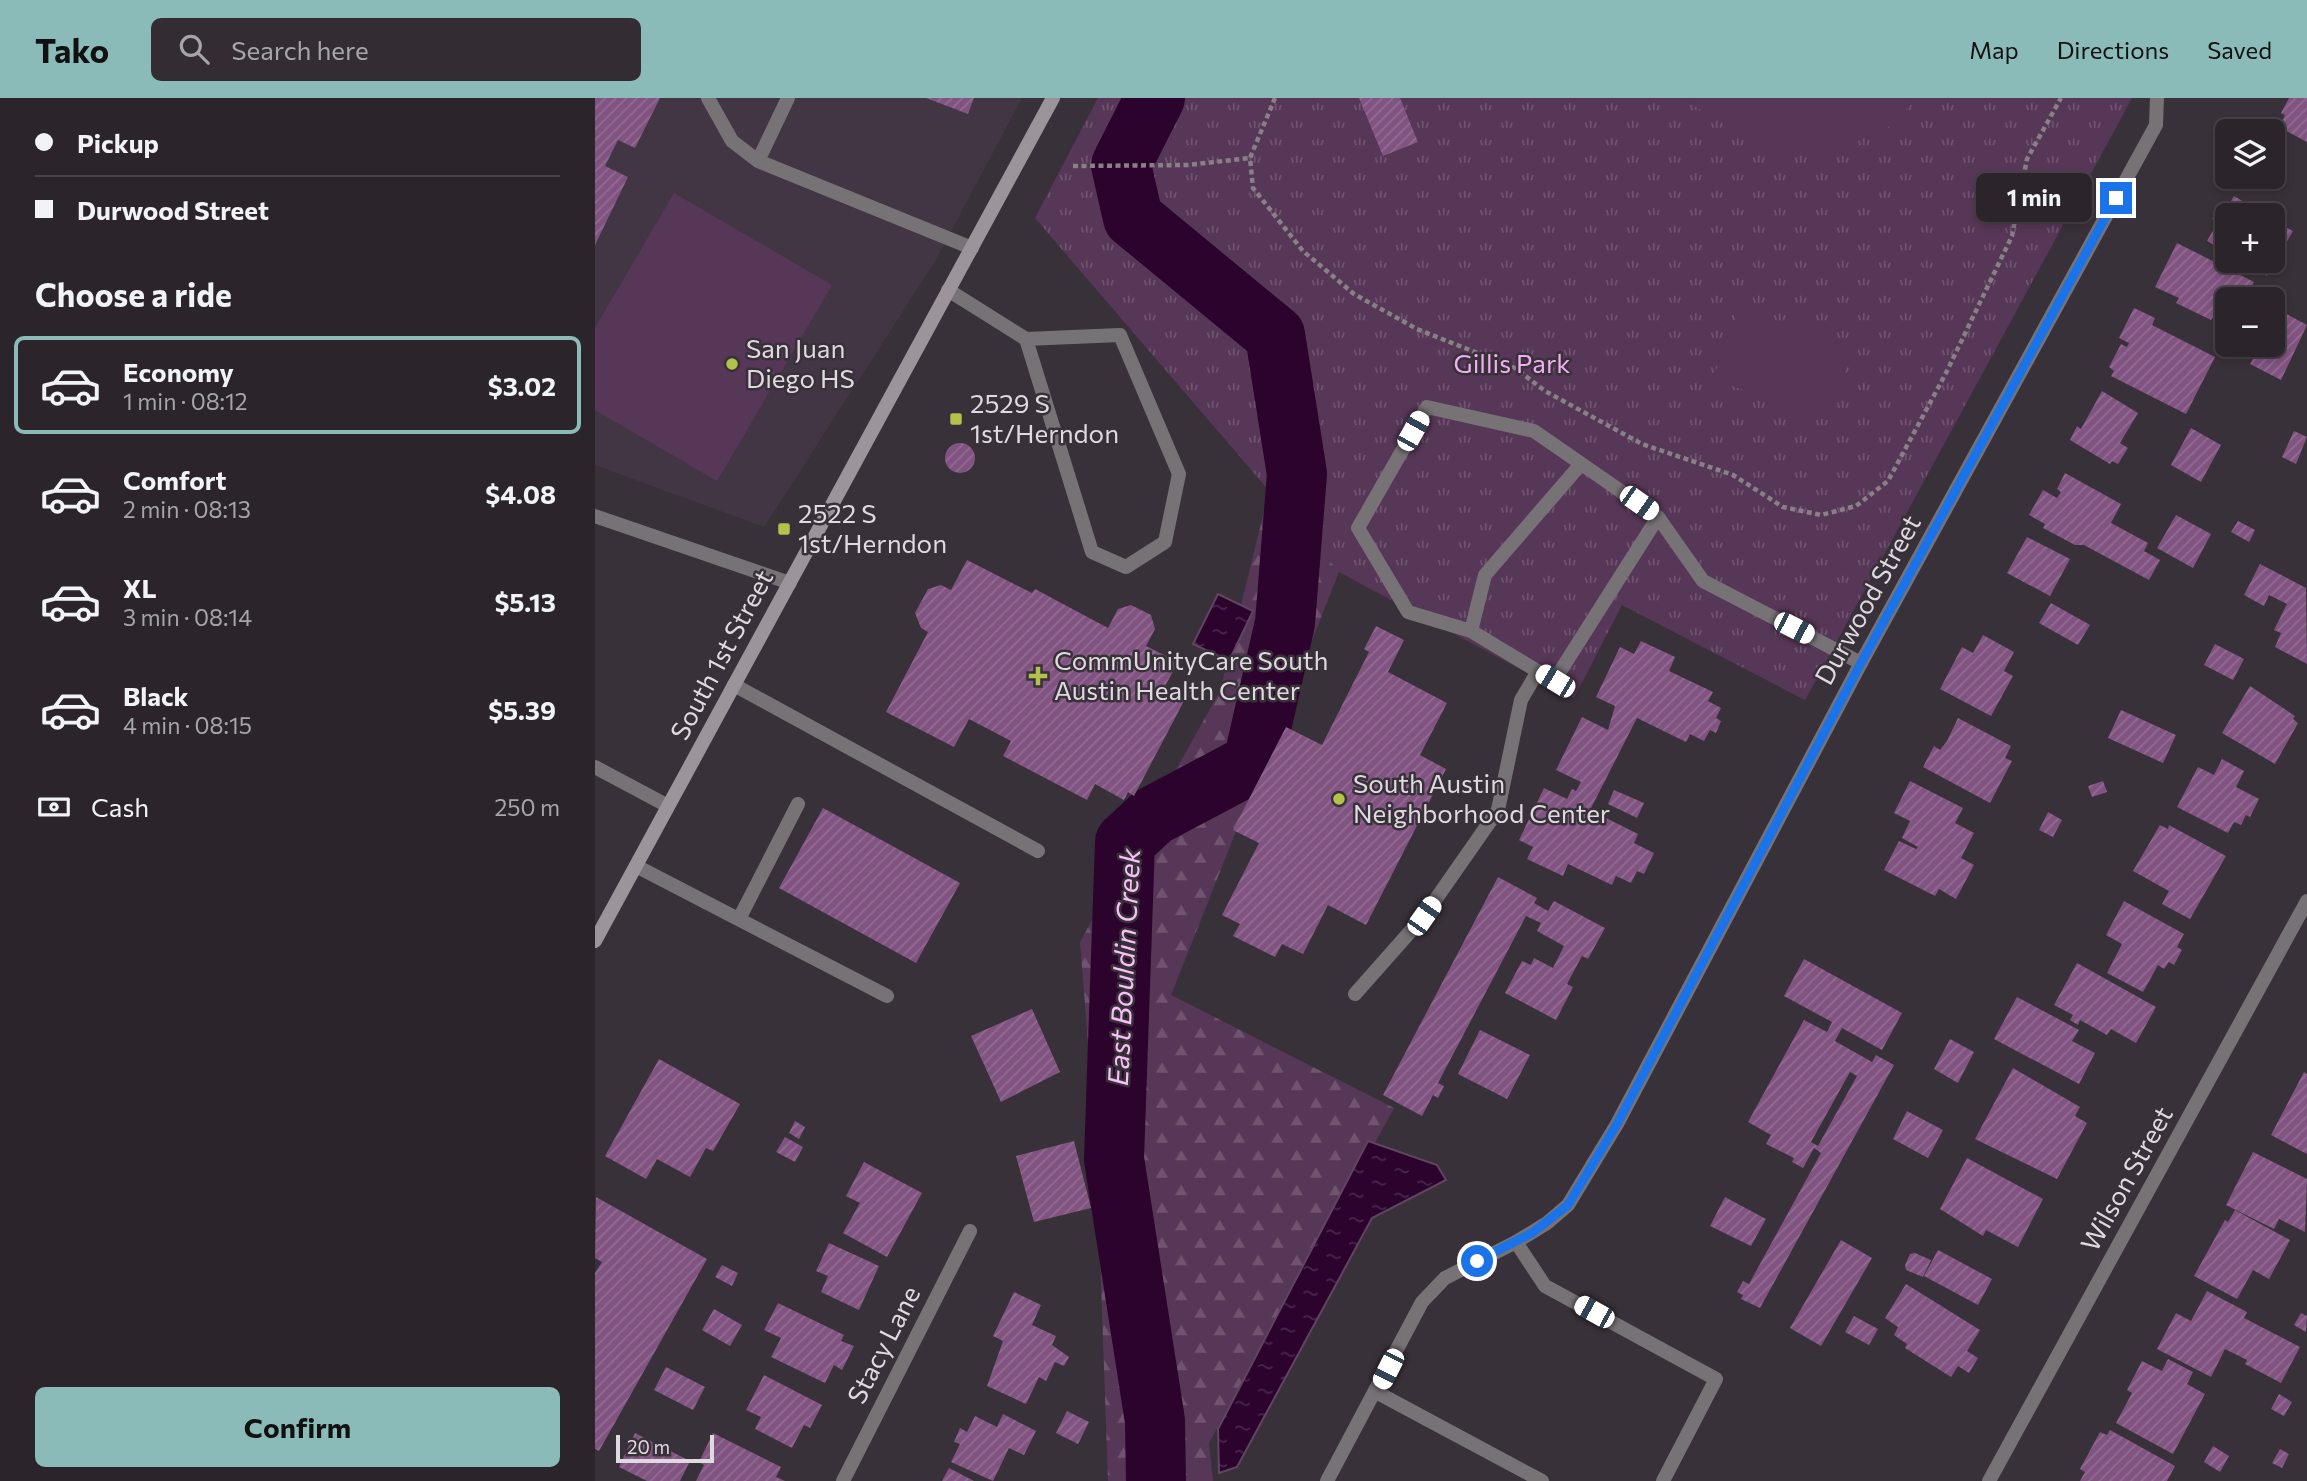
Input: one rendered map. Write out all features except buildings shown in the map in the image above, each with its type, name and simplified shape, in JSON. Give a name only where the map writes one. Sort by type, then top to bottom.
[{"type":"main road","name":"South 1st Street","points":[[595,941],[1053,98]]},
{"type":"street","points":[[708,98],[732,141],[758,161],[972,248]]},
{"type":"street","points":[[758,161],[788,98]]},
{"type":"street","name":"Durwood Street","points":[[1327,1481],[1422,1302],[1433,1289],[1458,1270],[1516,1242],[1547,1223],[1568,1205],[1617,1124],[1861,663],[2156,125],[2157,98]]},
{"type":"street","points":[[949,290],[1027,339],[1120,335],[1179,474],[1165,542],[1126,567],[1092,552],[1027,339]]},
{"type":"street","points":[[1658,517],[1555,681],[1471,631],[1408,612],[1357,528],[1426,407],[1534,431],[1658,517],[1703,581],[1861,663]]},
{"type":"street","points":[[1471,631],[1485,575],[1581,464]]},
{"type":"street","points":[[595,516],[790,583]]},
{"type":"street","points":[[1355,994],[1424,916],[1498,810],[1521,700],[1538,671]]},
{"type":"street","points":[[734,685],[1038,851]]},
{"type":"street","points":[[595,767],[668,806]]},
{"type":"street","points":[[739,919],[798,804]]},
{"type":"street","points":[[636,866],[887,996]]},
{"type":"street","name":"Wilson Street","points":[[1989,1481],[2307,901]]},
{"type":"street","name":"Stacy Lane","points":[[843,1481],[970,1231]]},
{"type":"street","points":[[1516,1242],[1536,1277],[1545,1286],[1716,1379],[1663,1481]]},
{"type":"street","points":[[1376,1392],[1542,1481]]},
{"type":"path","points":[[1275,98],[1249,158],[1253,188],[1303,251],[1354,294],[1417,329],[1514,368],[1545,391],[1641,444],[1733,475],[1783,507],[1821,515],[1856,506],[1888,481],[1946,373],[2012,236],[2027,159],[2061,98]]},
{"type":"path","points":[[1073,166],[1188,164],[1249,158]]},
{"type":"shaded area","name":"San Juan Diego HS","points":[[595,98],[1022,98],[934,263],[764,527],[595,465]]},
{"type":"green space","name":"Gillis Park","points":[[1098,98],[2132,98],[1805,700],[1622,605],[1574,698],[1339,572],[1035,218]]},
{"type":"green space","points":[[1681,98],[1913,98],[1898,122],[1843,148],[1782,148],[1730,127]]},
{"type":"green space","points":[[674,193],[832,285],[717,481],[595,410],[595,328]]},
{"type":"green space","points":[[1075,215],[1378,363],[1339,572],[1171,995],[1394,1108],[1209,1443],[1213,1481],[1108,1481],[1096,1142],[1080,942],[1220,691],[1269,491]]},
{"type":"green space","points":[[1739,307],[1853,349],[1826,420],[1713,379]]},
{"type":"water","points":[[1218,594],[1253,611],[1229,661],[1193,644]]},
{"type":"water","points":[[1368,1141],[1437,1165],[1446,1180],[1372,1218],[1237,1467],[1219,1473],[1218,1429]]},
{"type":"waterway","name":"East Bouldin Creek","points":[[1155,98],[1121,165],[1133,218],[1275,335],[1297,474],[1285,623],[1253,763],[1153,816],[1125,842],[1114,1159],[1155,1421],[1156,1481]]},
{"type":"place","name":"San Juan Diego HS","points":[[732,364]]},
{"type":"place","name":"2529 S 1st/Herndon","points":[[956,419]]},
{"type":"place","name":"2522 S 1st/Herndon","points":[[784,529]]},
{"type":"place","name":"CommUnityCare South Austin Health Center","points":[[1038,676]]},
{"type":"place","name":"South Austin Neighborhood Center","points":[[1339,799]]},
{"type":"route","points":[[1477,1261],[1532,1233],[1568,1205],[1617,1124],[1861,663],[2116,198]]}]
